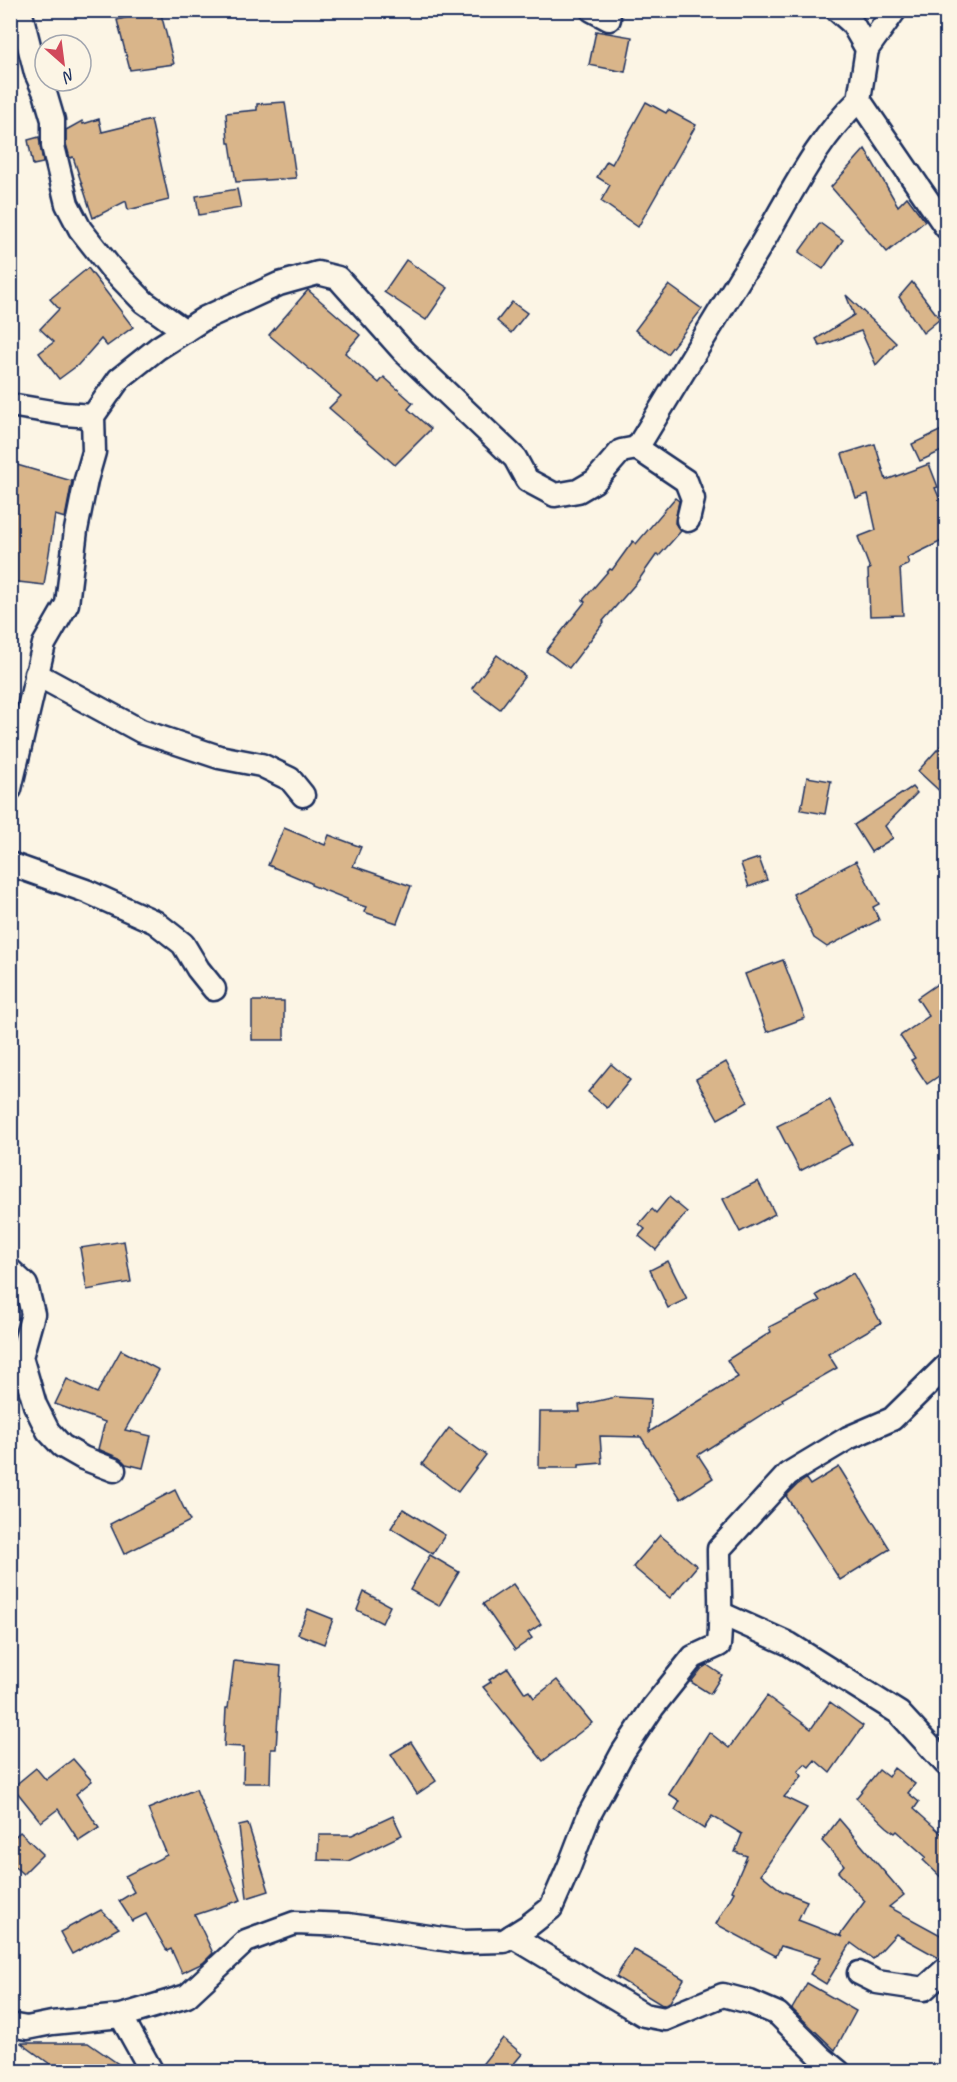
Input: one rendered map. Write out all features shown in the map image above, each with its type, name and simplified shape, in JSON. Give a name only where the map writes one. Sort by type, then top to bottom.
[{"type":"street","points":[[20,10],[36,73],[53,120],[53,146],[67,204],[80,229],[110,267],[144,302],[185,331]]},
{"type":"street","points":[[837,10],[852,23],[867,49]]},
{"type":"street","points":[[10,789],[44,644],[67,604],[76,530],[94,452],[93,416],[119,379],[158,348],[205,318],[279,284],[318,273],[338,278],[404,352],[468,416],[515,458],[527,480],[555,495],[578,491],[595,481],[621,451],[638,447],[809,164],[841,117],[859,100],[867,49],[895,10]]},
{"type":"street","points":[[859,100],[946,227]]},
{"type":"street","points":[[10,405],[64,414],[93,416]]},
{"type":"street","points":[[638,447],[686,482],[693,499],[688,520]]},
{"type":"street","points":[[36,674],[141,731],[219,757],[261,765],[290,779],[303,795]]},
{"type":"street","points":[[10,864],[86,891],[155,922],[183,944],[198,969],[214,989]]},
{"type":"street","points":[[10,1270],[26,1285],[33,1314],[21,1357],[35,1405],[48,1431],[62,1446],[83,1458],[114,1470]]},
{"type":"street","points":[[10,2025],[27,2028],[121,2016],[187,1996],[246,1941],[295,1923],[348,1925],[463,1942],[504,1941],[512,1936],[551,1908],[570,1867],[589,1815],[623,1752],[653,1707],[693,1657],[719,1645],[722,1614],[718,1582],[719,1550],[788,1474],[848,1438],[892,1419],[946,1366]]},
{"type":"street","points":[[722,1614],[789,1644],[899,1713],[946,1764]]},
{"type":"street","points":[[512,1936],[644,2015],[665,2019],[723,1995],[750,2002],[778,2014],[839,2072]]},
{"type":"street","points":[[859,1973],[877,1982],[924,1989],[946,1969]]},
{"type":"street","points":[[121,2016],[152,2072]]},
{"type":"building","points":[[160,10],[174,64],[130,70],[117,20]]},
{"type":"building","points":[[596,31],[632,37],[625,72],[589,65]]},
{"type":"building","points":[[285,102],[296,178],[236,182],[230,143],[228,143],[226,113],[257,110],[257,104]]},
{"type":"building","points":[[646,102],[666,113],[668,110],[696,125],[638,227],[601,201],[610,185],[597,177],[607,161],[612,164]]},
{"type":"building","points":[[99,119],[102,132],[151,120],[169,200],[128,210],[126,201],[93,218],[73,157],[70,158],[66,144],[66,130],[82,121],[83,124]]},
{"type":"building","points":[[39,137],[43,163],[33,165],[28,140]]},
{"type":"building","points":[[865,149],[898,206],[907,197],[925,221],[887,252],[831,187]]},
{"type":"building","points":[[237,189],[241,208],[199,215],[196,196]]},
{"type":"building","points":[[820,223],[843,240],[823,269],[799,252]]},
{"type":"building","points":[[406,260],[448,288],[426,320],[384,292]]},
{"type":"building","points":[[88,268],[133,327],[107,346],[101,339],[78,365],[59,379],[39,353],[54,342],[40,329],[59,309],[50,299]]},
{"type":"building","points":[[912,282],[940,319],[923,333],[899,297]]},
{"type":"building","points":[[669,285],[702,309],[667,354],[635,330]]},
{"type":"building","points":[[308,290],[360,335],[345,353],[379,383],[384,377],[413,403],[408,409],[431,429],[395,465],[329,408],[341,396],[269,335]]},
{"type":"building","points":[[846,295],[896,343],[876,365],[861,331],[820,346],[816,339],[854,315]]},
{"type":"building","points":[[512,302],[527,313],[511,333],[497,321]]},
{"type":"building","points":[[946,428],[946,449],[920,461],[912,444]]},
{"type":"building","points":[[875,444],[886,480],[929,464],[938,487],[935,488],[946,513],[946,539],[907,558],[909,564],[900,568],[903,615],[870,616],[868,570],[870,569],[858,537],[876,530],[868,494],[856,498],[842,454]]},
{"type":"building","points":[[17,465],[72,481],[65,518],[55,515],[44,585],[10,581],[10,530],[15,503],[10,502],[10,486]]},
{"type":"building","points":[[675,498],[679,501],[675,523],[681,531],[659,556],[657,554],[638,581],[603,621],[569,668],[546,651],[585,602],[583,600],[610,569],[612,570],[633,541],[636,544]]},
{"type":"building","points":[[497,655],[525,676],[500,709],[472,688]]},
{"type":"building","points":[[946,740],[946,797],[918,771]]},
{"type":"building","points":[[807,777],[831,781],[825,814],[801,810]]},
{"type":"building","points":[[912,787],[917,793],[885,826],[893,838],[871,852],[854,825]]},
{"type":"building","points":[[284,828],[325,845],[329,835],[361,847],[353,866],[411,886],[397,923],[364,912],[366,907],[347,901],[347,899],[268,865]]},
{"type":"building","points":[[759,858],[767,880],[749,887],[741,864]]},
{"type":"building","points":[[856,861],[879,904],[873,907],[879,920],[827,947],[814,938],[793,894]]},
{"type":"building","points":[[783,960],[805,1018],[767,1032],[745,974]]},
{"type":"building","points":[[946,978],[946,1071],[927,1084],[911,1060],[915,1058],[900,1036],[929,1016],[917,998]]},
{"type":"building","points":[[252,1001],[284,1001],[284,1040],[252,1040]]},
{"type":"building","points":[[726,1062],[748,1102],[718,1119],[696,1079]]},
{"type":"building","points":[[611,1064],[630,1080],[607,1108],[588,1092]]},
{"type":"building","points":[[830,1100],[852,1144],[800,1171],[777,1126]]},
{"type":"building","points":[[758,1181],[775,1214],[740,1232],[723,1199]]},
{"type":"building","points":[[669,1197],[687,1212],[656,1250],[639,1236],[645,1229],[639,1224],[652,1209],[656,1213]]},
{"type":"building","points":[[124,1241],[131,1282],[87,1290],[80,1248]]},
{"type":"building","points":[[668,1261],[687,1299],[668,1308],[650,1270]]},
{"type":"building","points":[[853,1273],[881,1323],[828,1354],[837,1368],[782,1399],[783,1401],[698,1455],[713,1478],[681,1499],[641,1437],[600,1436],[602,1463],[579,1465],[579,1468],[539,1468],[540,1412],[580,1412],[579,1405],[616,1397],[651,1399],[649,1432],[738,1377],[727,1360],[771,1332],[769,1327],[820,1301],[816,1295]]},
{"type":"building","points":[[121,1350],[159,1370],[125,1430],[151,1436],[143,1468],[126,1464],[119,1458],[98,1449],[105,1422],[55,1404],[67,1379],[97,1393]]},
{"type":"building","points":[[449,1428],[486,1455],[458,1492],[422,1464]]},
{"type":"building","points":[[839,1467],[890,1549],[840,1580],[786,1496],[806,1479],[810,1485]]},
{"type":"building","points":[[175,1490],[190,1521],[124,1554],[110,1524]]},
{"type":"building","points":[[403,1509],[445,1535],[433,1554],[391,1528]]},
{"type":"building","points":[[660,1535],[697,1566],[670,1598],[633,1567]]},
{"type":"building","points":[[430,1555],[459,1572],[439,1606],[410,1590]]},
{"type":"building","points":[[513,1584],[541,1624],[528,1633],[532,1638],[515,1650],[483,1604]]},
{"type":"building","points":[[364,1592],[390,1606],[382,1623],[357,1610]]},
{"type":"building","points":[[308,1609],[333,1619],[324,1644],[298,1634]]},
{"type":"building","points":[[234,1661],[281,1666],[276,1749],[271,1749],[270,1783],[243,1783],[244,1747],[224,1746],[226,1708],[228,1708]]},
{"type":"building","points":[[707,1665],[722,1675],[710,1694],[691,1682]]},
{"type":"building","points":[[508,1668],[525,1693],[529,1691],[534,1698],[557,1680],[592,1723],[543,1761],[483,1687],[491,1682],[489,1680]]},
{"type":"building","points":[[767,1696],[811,1729],[830,1702],[863,1726],[830,1773],[815,1760],[809,1767],[805,1764],[798,1771],[802,1776],[784,1797],[807,1808],[761,1874],[782,1891],[807,1901],[798,1920],[842,1937],[840,1935],[865,1901],[838,1872],[844,1865],[822,1841],[839,1819],[904,1895],[889,1907],[946,1938],[946,1956],[939,1958],[896,1934],[873,1959],[851,1943],[826,1984],[810,1974],[820,1958],[781,1946],[776,1956],[716,1924],[734,1892],[732,1891],[747,1856],[735,1852],[742,1834],[712,1816],[704,1829],[675,1810],[680,1801],[669,1794],[709,1732],[729,1748]]},
{"type":"building","points":[[411,1742],[436,1781],[417,1794],[391,1754]]},
{"type":"building","points":[[73,1759],[92,1781],[76,1794],[99,1828],[79,1841],[58,1809],[41,1822],[13,1787],[36,1768],[46,1780]]},
{"type":"building","points":[[894,1768],[915,1784],[908,1793],[919,1802],[914,1809],[943,1835],[946,1831],[946,1882],[923,1860],[926,1857],[897,1831],[895,1833],[887,1827],[856,1798],[879,1770],[888,1777]]},
{"type":"building","points":[[196,1789],[241,1900],[195,1915],[213,1953],[203,1963],[182,1973],[171,1949],[167,1951],[146,1914],[132,1921],[119,1901],[134,1892],[125,1876],[167,1855],[148,1809]]},
{"type":"building","points":[[393,1816],[402,1835],[348,1861],[318,1860],[319,1835],[352,1835]]},
{"type":"building","points":[[248,1824],[269,1891],[247,1898],[239,1826]]},
{"type":"building","points":[[20,1832],[43,1854],[23,1874],[10,1863],[10,1841]]},
{"type":"building","points":[[101,1910],[119,1928],[72,1954],[60,1932]]},
{"type":"building","points":[[633,1949],[684,1979],[670,2002],[662,2005],[616,1977]]},
{"type":"building","points":[[807,1983],[856,2011],[835,2050],[792,2009]]},
{"type":"building","points":[[503,2038],[522,2054],[507,2072],[476,2072]]},
{"type":"building","points":[[21,2043],[88,2043],[130,2072],[61,2072]]}]
